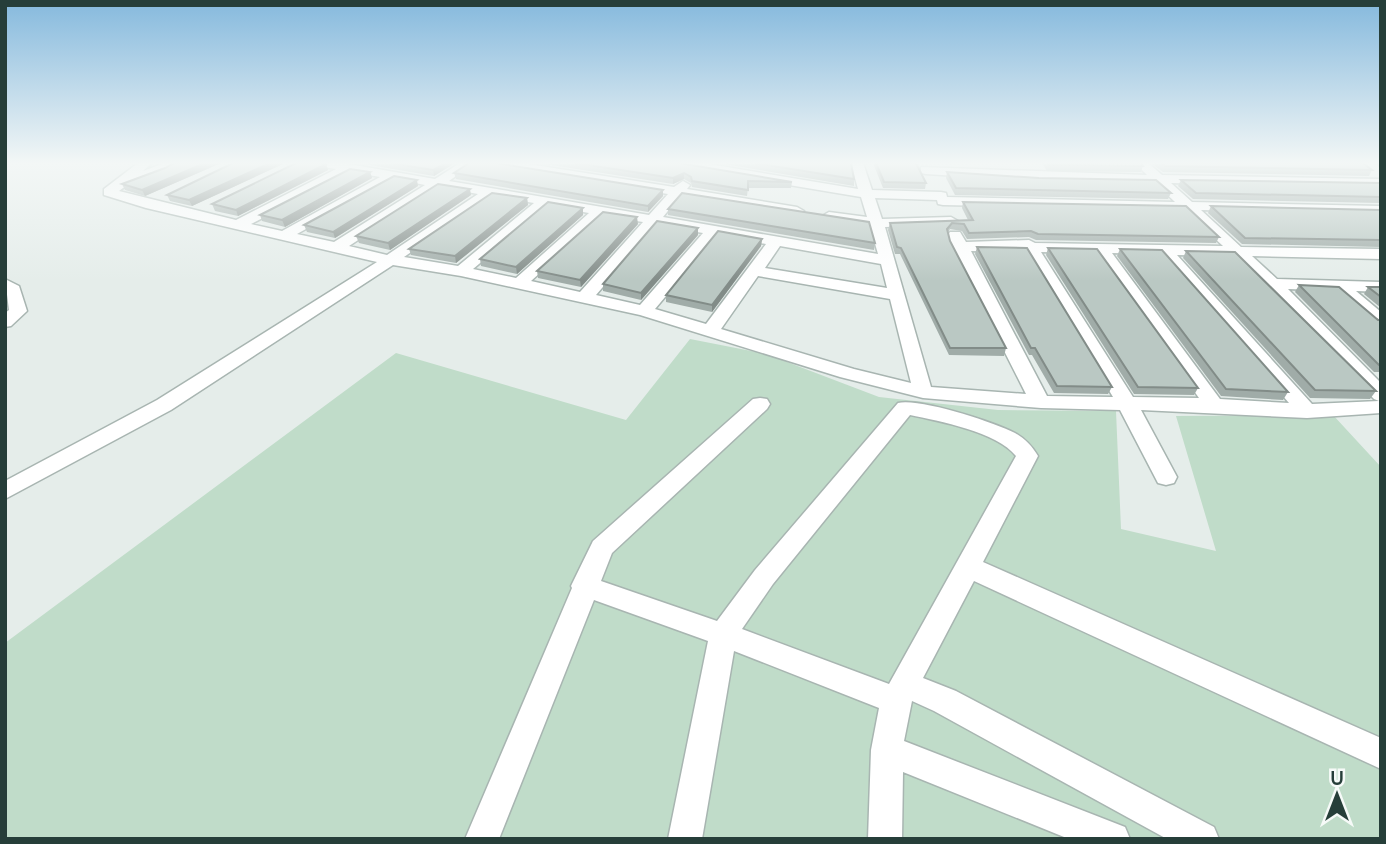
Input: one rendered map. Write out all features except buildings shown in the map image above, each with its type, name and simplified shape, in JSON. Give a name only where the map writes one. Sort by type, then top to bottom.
[{"type":"street","points":[[141,202],[287,234],[390,260],[461,271],[645,311],[909,396],[1016,444],[1025,451],[1026,461],[966,566],[900,692],[887,750],[885,839]]},
{"type":"street","points":[[240,224],[281,202]]},
{"type":"street","points":[[287,234],[344,202]]},
{"type":"street","points":[[337,247],[407,202]]},
{"type":"street","points":[[5,491],[164,405],[390,260],[474,202]]},
{"type":"street","points":[[461,271],[543,202]]},
{"type":"street","points":[[553,202],[888,260]]},
{"type":"street","points":[[585,297],[668,202]]},
{"type":"street","points":[[748,202],[876,223],[946,207]]},
{"type":"street","points":[[685,839],[723,635],[764,577],[909,396],[896,295],[870,202]]},
{"type":"street","points":[[918,202],[946,207],[1381,210]]},
{"type":"street","points":[[944,202],[959,246],[1041,402]]},
{"type":"street","points":[[1183,202],[1273,284],[1381,395]]},
{"type":"street","points":[[191,214],[210,205]]},
{"type":"street","points":[[1192,210],[1381,219]]},
{"type":"street","points":[[520,284],[600,211]]},
{"type":"street","points":[[645,311],[713,231]]},
{"type":"street","points":[[710,331],[776,241]]},
{"type":"street","points":[[959,246],[1029,245],[1381,254]]},
{"type":"street","points":[[1029,245],[1127,404],[1166,477]]},
{"type":"street","points":[[1100,248],[1214,405]]},
{"type":"street","points":[[1164,250],[1307,411]]},
{"type":"street","points":[[756,271],[896,295]]},
{"type":"street","points":[[5,284],[11,286],[15,293],[18,311],[5,322]]},
{"type":"street","points":[[1273,284],[1381,287]]},
{"type":"street","points":[[1340,286],[1381,321]]},
{"type":"street","points":[[909,396],[1041,402],[1214,405],[1307,411],[1381,408]]},
{"type":"street","points":[[482,839],[584,586],[602,548],[760,404]]},
{"type":"street","points":[[966,566],[1381,754]]},
{"type":"street","points":[[584,586],[723,635],[900,692],[957,707],[1202,839]]},
{"type":"street","points":[[887,750],[1113,839]]},
{"type":"green space","points":[[690,339],[766,354],[879,397],[998,410],[1116,411],[1121,529],[1216,551],[1176,416],[1333,415],[1381,467],[1381,839],[5,839],[5,643],[396,353],[626,420]]}]
